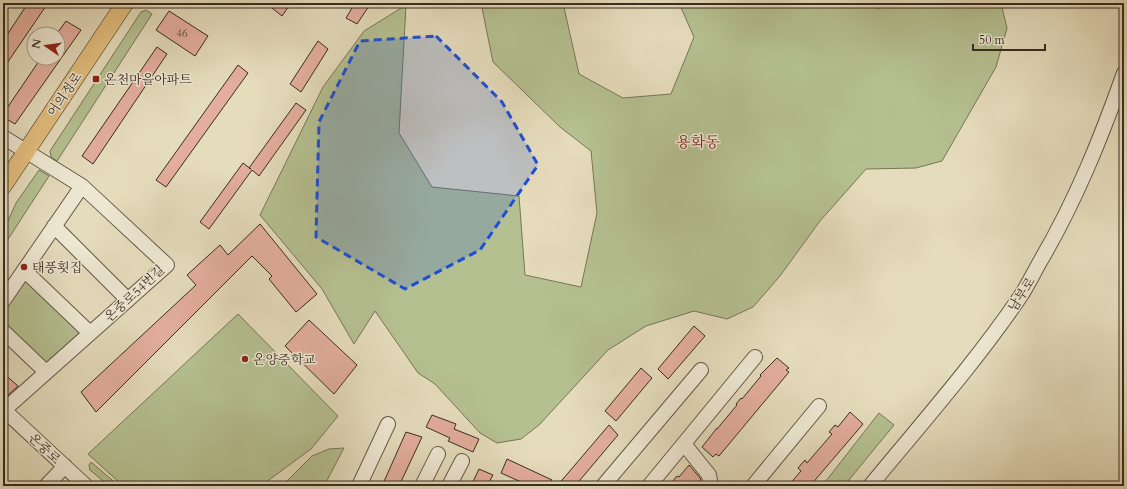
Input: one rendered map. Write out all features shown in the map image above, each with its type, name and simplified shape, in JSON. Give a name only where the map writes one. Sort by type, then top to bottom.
[{"type":"main road","name":"어의정로","points":[[3,186],[125,3]]},
{"type":"street","name":"남부로","points":[[870,486],[981,351],[1021,296],[1057,233],[1080,186],[1104,130],[1124,73]]},
{"type":"street","name":"온중로54번길","points":[[3,137],[82,186],[167,265],[4,410]]},
{"type":"street","points":[[3,301],[82,186]]},
{"type":"street","points":[[54,226],[128,300]]},
{"type":"street","points":[[24,270],[90,333]]},
{"type":"street","points":[[3,331],[46,372]]},
{"type":"street","points":[[649,486],[756,357]]},
{"type":"street","points":[[603,486],[701,370]]},
{"type":"street","points":[[753,486],[819,406]]},
{"type":"street","name":"온중로","points":[[4,410],[86,486]]},
{"type":"street","points":[[359,486],[388,424]]},
{"type":"street","points":[[684,444],[709,475],[710,486]]},
{"type":"street","points":[[422,486],[438,454]]},
{"type":"street","points":[[449,486],[462,461]]},
{"type":"street","points":[[46,486],[65,466]]},
{"type":"highlighted area","points":[[436,36],[502,102],[538,165],[480,250],[405,289],[316,237],[319,122],[360,41]]},
{"type":"green space","points":[[489,3],[563,3],[579,74],[623,98],[671,94],[694,37],[679,3],[871,3],[878,9],[888,3],[1001,3],[1007,28],[996,67],[942,161],[916,168],[866,169],[820,221],[780,276],[753,307],[727,319],[694,311],[646,326],[608,350],[539,425],[521,439],[497,443],[480,433],[435,384],[418,373],[375,311],[354,344],[322,289],[260,215],[323,87],[364,31],[406,5],[399,133],[432,187],[519,196],[525,275],[581,287],[597,213],[591,151],[560,127],[493,62],[482,8]]},
{"type":"green space","points":[[146,10],[152,14],[57,161],[51,157],[50,151],[141,12]]},
{"type":"green space","points":[[39,170],[49,176],[3,247],[3,232],[16,203]]},
{"type":"green space","points":[[22,281],[31,281],[79,331],[79,336],[48,364],[3,325],[3,308]]},
{"type":"green space","points":[[238,314],[338,416],[311,449],[262,485],[239,486],[229,483],[223,486],[124,486],[121,484],[88,454]]},
{"type":"green space","points":[[879,413],[894,425],[844,486],[822,486]]},
{"type":"green space","points":[[344,448],[324,486],[282,486],[312,456],[329,449]]},
{"type":"green space","points":[[91,462],[119,486],[109,486],[90,470],[89,465]]},
{"type":"building","points":[[28,3],[48,3],[32,26],[26,26],[26,35],[3,69],[3,41]]},
{"type":"building","points":[[275,3],[291,3],[282,16],[272,8]]},
{"type":"building","points":[[355,3],[371,3],[357,24],[346,18]]},
{"type":"building","points":[[169,11],[208,36],[195,56],[156,30]]},
{"type":"building","points":[[66,21],[81,30],[66,51],[66,26],[62,26]]},
{"type":"building","points":[[318,41],[328,49],[301,92],[290,84]]},
{"type":"building","points":[[157,47],[167,54],[93,164],[82,156]]},
{"type":"building","points":[[238,65],[248,73],[166,187],[156,180]]},
{"type":"building","points":[[36,66],[56,66],[15,124],[3,117],[3,114]]},
{"type":"building","points":[[296,103],[306,110],[259,176],[252,170],[209,229],[200,222],[243,163],[249,168]]},
{"type":"building","points":[[260,224],[317,294],[296,312],[269,279],[272,276],[252,256],[96,412],[81,392],[196,285],[187,275],[220,245],[228,255]]},
{"type":"building","points":[[309,320],[357,365],[334,394],[285,346]]},
{"type":"building","points":[[694,326],[705,336],[668,379],[658,369]]},
{"type":"building","points":[[777,358],[789,368],[786,370],[789,372],[719,456],[716,454],[713,457],[702,447],[737,405],[736,404],[761,376],[760,375]]},
{"type":"building","points":[[641,368],[652,378],[616,421],[605,411]]},
{"type":"building","points":[[3,373],[18,386],[8,395],[3,395]]},
{"type":"building","points":[[850,412],[863,424],[810,486],[788,486],[801,471],[798,468],[805,460],[807,463],[832,434],[829,432],[835,425],[838,427]]},
{"type":"building","points":[[432,415],[456,424],[454,429],[479,439],[473,452],[448,441],[450,438],[426,427]]},
{"type":"building","points":[[609,425],[618,435],[575,486],[557,486]]},
{"type":"building","points":[[406,432],[422,437],[399,486],[382,486]]},
{"type":"building","points":[[507,459],[552,480],[549,486],[530,486],[501,473]]},
{"type":"building","points":[[689,465],[701,479],[695,486],[676,486],[672,482],[677,476],[679,477]]},
{"type":"building","points":[[479,469],[493,475],[487,486],[471,486]]},
{"type":"place","name":"온천마을아파트","points":[[96,79]]},
{"type":"place","name":"태풍횟집","points":[[24,267]]},
{"type":"place","name":"온양중학교","points":[[245,359]]},
{"type":"district","name":"용화동","points":[[698,142]]}]
